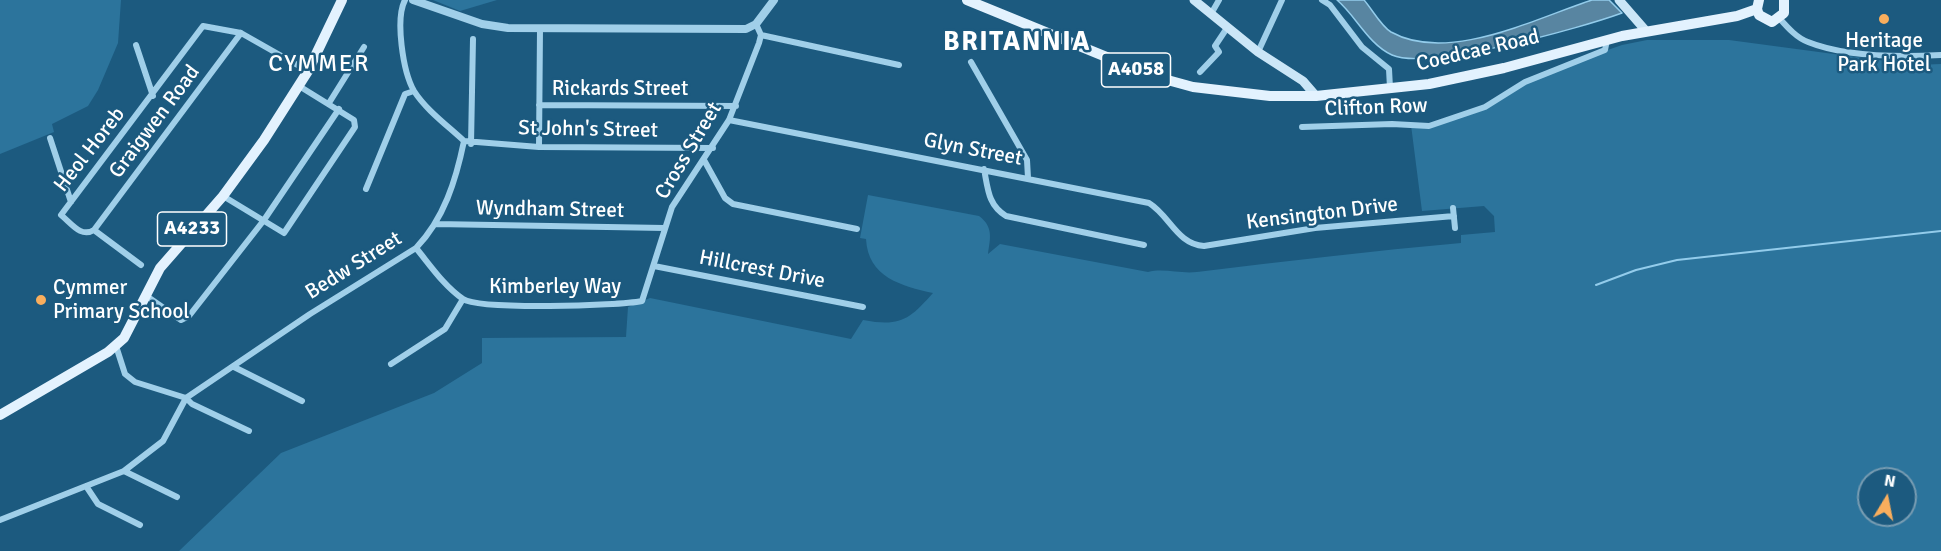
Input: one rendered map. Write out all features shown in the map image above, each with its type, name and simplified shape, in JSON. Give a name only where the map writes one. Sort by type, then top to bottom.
[{"type":"main road","name":"A4233","points":[[0,415],[117,346],[132,325],[145,296],[168,258],[246,169],[299,86],[342,0]]},
{"type":"main road","name":"A4058","points":[[968,0],[1117,63],[1193,87],[1270,96],[1316,96]]},
{"type":"main road","points":[[1194,0],[1258,52],[1303,81],[1316,96]]},
{"type":"main road","points":[[1619,0],[1631,11],[1646,31]]},
{"type":"main road","points":[[1780,19],[1785,10],[1784,0]]},
{"type":"main road","name":"A4058","points":[[1646,31],[1737,16],[1758,5],[1759,15],[1767,21],[1780,19]]},
{"type":"main road","name":"Coedcae Road","points":[[1316,96],[1466,77],[1646,31]]},
{"type":"street","points":[[405,0],[401,8],[401,35],[414,91],[467,142]]},
{"type":"street","points":[[413,0],[482,24],[540,29],[746,29],[756,24],[774,0]]},
{"type":"street","points":[[1211,14],[1219,0]]},
{"type":"street","points":[[1258,52],[1282,0]]},
{"type":"street","points":[[1322,0],[1330,5],[1362,47],[1389,69],[1390,88]]},
{"type":"street","points":[[1780,19],[1791,31],[1808,42],[1848,51],[1911,57],[1941,55]]},
{"type":"street","points":[[756,24],[760,35],[899,65]]},
{"type":"street","name":"Heol Horeb","points":[[141,265],[94,230],[87,234],[82,233],[61,215],[153,96],[203,26],[241,33]]},
{"type":"street","points":[[1200,72],[1219,52],[1215,46],[1227,28]]},
{"type":"street","points":[[539,147],[540,29]]},
{"type":"street","points":[[241,33],[308,70]]},
{"type":"street","name":"Graigwen Road","points":[[94,230],[241,33]]},
{"type":"street","name":"Cross Street","points":[[664,228],[672,207],[713,148],[736,106],[760,35]]},
{"type":"street","name":"Bedw Street","points":[[186,398],[310,314],[416,248],[436,224],[467,142],[473,39]]},
{"type":"street","name":"Clifton Row","points":[[1302,127],[1429,126],[1485,107],[1525,82],[1605,50],[1607,40]]},
{"type":"street","points":[[136,45],[153,96]]},
{"type":"street","points":[[329,103],[364,47]]},
{"type":"street","points":[[971,62],[1027,160],[1028,178]]},
{"type":"street","points":[[224,196],[284,233],[327,171],[355,127],[354,120],[299,86]]},
{"type":"street","points":[[366,189],[405,94],[414,91]]},
{"type":"street","name":"Rickards Street","points":[[539,105],[736,106]]},
{"type":"street","points":[[145,296],[180,320],[189,316],[264,220],[339,109]]},
{"type":"street","name":"Glyn Street","points":[[729,120],[1149,203],[1158,209],[1184,240],[1193,245]]},
{"type":"street","points":[[50,138],[71,202]]},
{"type":"street","name":"St John's Street","points":[[467,142],[539,147],[713,148]]},
{"type":"street","points":[[704,160],[726,198],[733,204],[857,229]]},
{"type":"street","points":[[984,169],[990,200],[996,210],[1006,216],[1144,245]]},
{"type":"street","name":"Kensington Drive","points":[[1193,245],[1204,246],[1315,228],[1454,212],[1455,228]]},
{"type":"street","name":"Wyndham Street","points":[[436,224],[664,228]]},
{"type":"street","name":"Kimberley Way","points":[[416,248],[463,299],[480,304],[627,304],[644,299],[664,228]]},
{"type":"street","name":"Hillcrest Drive","points":[[654,266],[863,307]]},
{"type":"street","points":[[391,364],[445,329],[463,299]]},
{"type":"street","points":[[117,346],[124,374],[135,382],[186,398],[192,404],[249,431]]},
{"type":"street","points":[[234,367],[302,401]]},
{"type":"street","points":[[0,520],[124,471],[163,441],[186,398]]},
{"type":"street","points":[[124,471],[177,497]]},
{"type":"street","points":[[86,486],[98,504],[140,525]]},
{"type":"shaded area","points":[[0,0],[121,0],[118,43],[98,90],[88,106],[52,124],[54,132],[0,154]]},
{"type":"shaded area","points":[[433,0],[497,0],[460,11]]},
{"type":"shaded area","points":[[1337,0],[1364,0],[1380,22],[1391,32],[1414,41],[1439,43],[1465,41],[1492,35],[1592,0],[1609,0],[1622,13],[1505,46],[1469,53],[1410,58],[1392,55],[1376,44]]},
{"type":"shaded area","points":[[1647,40],[1729,40],[1916,65],[1941,64],[1941,551],[179,551],[281,453],[434,393],[482,363],[482,338],[626,337],[628,307],[650,298],[851,339],[863,320],[886,323],[903,319],[917,310],[933,293],[909,287],[888,278],[873,262],[868,252],[866,239],[860,238],[868,195],[979,216],[989,229],[988,254],[1000,244],[1148,272],[1197,272],[1461,243],[1461,235],[1495,232],[1494,216],[1484,206],[1422,211],[1411,125],[1420,127],[1485,107],[1525,82],[1622,45]]},
{"type":"waterway","points":[[1596,285],[1636,270],[1677,260],[1941,231]]},
{"type":"place","name":"Heritage Park Hotel","points":[[1884,19]]},
{"type":"place","name":"Cymmer Primary School","points":[[41,300]]},
{"type":"district","name":"BRITANNIA","points":[[1017,43]]},
{"type":"district","name":"CYMMER","points":[[319,65]]}]
